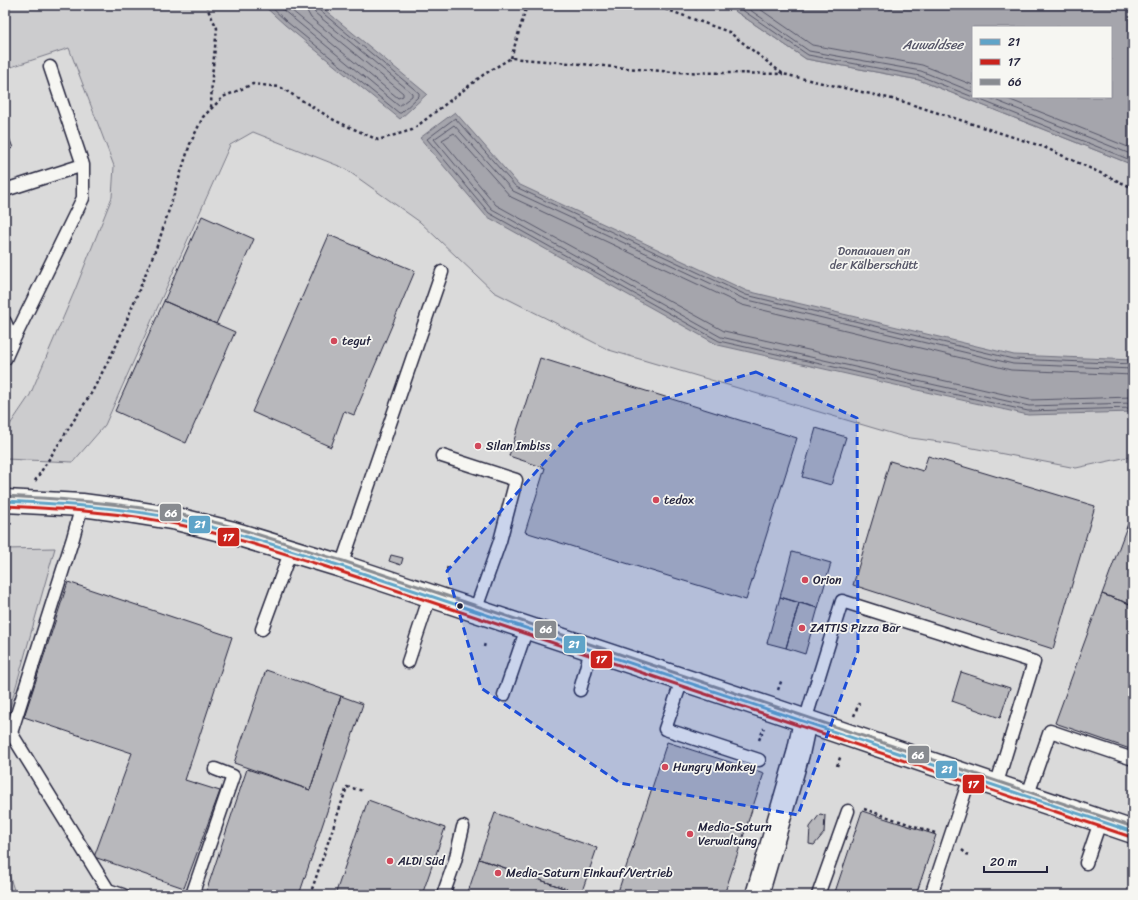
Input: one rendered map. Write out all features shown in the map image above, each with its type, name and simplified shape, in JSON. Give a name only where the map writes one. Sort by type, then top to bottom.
[{"type":"street","points":[[13,501],[82,505],[177,519],[291,550],[1133,832]]},
{"type":"street","points":[[757,895],[798,754],[805,721]]},
{"type":"lane","points":[[5,359],[83,198],[82,165],[50,67]]},
{"type":"lane","points":[[5,190],[82,165]]},
{"type":"lane","points":[[341,566],[442,272]]},
{"type":"lane","points":[[5,322],[13,341]]},
{"type":"lane","points":[[442,456],[516,480],[500,541],[475,611]]},
{"type":"lane","points":[[82,505],[74,538],[11,733],[108,890],[123,895]]},
{"type":"lane","points":[[262,629],[291,550]]},
{"type":"lane","points":[[408,662],[430,596]]},
{"type":"lane","points":[[805,721],[842,601],[1034,662],[996,786]]},
{"type":"lane","points":[[504,695],[527,628]]},
{"type":"lane","points":[[580,690],[591,650]]},
{"type":"lane","points":[[682,680],[665,729],[759,760]]},
{"type":"lane","points":[[1027,797],[1050,731],[1133,759]]},
{"type":"lane","points":[[192,895],[233,776],[215,769]]},
{"type":"lane","points":[[931,895],[970,777]]},
{"type":"lane","points":[[818,895],[848,811]]},
{"type":"lane","points":[[1086,863],[1100,822]]},
{"type":"lane","points":[[444,895],[455,861],[463,827]]},
{"type":"path","points":[[207,5],[217,28],[212,76],[211,109]]},
{"type":"path","points":[[511,58],[527,5]]},
{"type":"path","points":[[654,5],[729,32],[783,74]]},
{"type":"path","points":[[5,535],[13,501],[92,392],[117,344],[159,242],[190,144],[202,117],[223,97],[253,84],[280,87],[334,120],[378,140],[412,130],[483,75],[511,58],[673,72],[783,74],[908,103],[1044,147],[1133,188]]},
{"type":"path","points":[[447,570],[448,566]]},
{"type":"path","points":[[484,647],[485,643]]},
{"type":"path","points":[[310,895],[347,787],[364,791]]},
{"type":"path","points":[[848,811],[860,807],[950,839],[968,855]]},
{"type":"highlighted area","points":[[756,372],[857,418],[858,651],[798,815],[620,783],[481,688],[447,571],[579,424]]},
{"type":"shaded area","points":[[69,48],[114,166],[112,197],[75,290],[30,395],[5,432],[5,69]]},
{"type":"shaded area","points":[[253,132],[374,180],[1133,455],[1133,895],[15,895],[5,862],[5,748],[9,711],[54,549],[5,549],[5,459],[73,462],[105,425],[231,145]]},
{"type":"green space","name":"Donauauen an der Kälberschütt","points":[[5,5],[726,5],[806,59],[919,80],[1133,165],[1133,456],[1076,468],[947,443],[904,437],[609,350],[494,292],[420,222],[344,168],[253,132],[230,145],[105,425],[73,462],[5,459],[5,432],[30,395],[75,290],[112,197],[114,166],[69,48],[5,69]]},
{"type":"green space","points":[[55,548],[9,711],[5,748],[5,549]]},
{"type":"green space","points":[[5,862],[14,890],[15,895],[5,895]]},
{"type":"water","points":[[263,5],[319,5],[427,94],[400,119],[285,25]]},
{"type":"water","name":"Auwaldsee","points":[[726,5],[1133,5],[1133,165],[919,80],[806,59]]},
{"type":"water","points":[[455,112],[518,184],[747,291],[1014,355],[1133,360],[1133,412],[1028,415],[718,345],[486,216],[420,138]]},
{"type":"building","points":[[5,127],[13,148],[5,151]]},
{"type":"building","points":[[202,216],[254,239],[216,324],[164,301]]},
{"type":"building","name":"tegut","points":[[329,235],[415,271],[354,415],[344,411],[331,447],[252,412]]},
{"type":"building","points":[[164,301],[235,332],[186,443],[115,411]]},
{"type":"building","name":"tedox","points":[[540,358],[797,438],[746,600],[525,532],[545,468],[509,456]]},
{"type":"building","points":[[816,428],[846,437],[831,485],[802,477]]},
{"type":"building","points":[[928,456],[1095,506],[1053,649],[853,585],[890,461],[923,471]]},
{"type":"building","points":[[1133,510],[1133,605],[1102,594]]},
{"type":"building","name":"Orion","points":[[792,552],[831,563],[818,608],[780,597]]},
{"type":"building","points":[[391,555],[403,558],[401,565],[389,561]]},
{"type":"building","points":[[68,582],[232,637],[185,780],[220,791],[184,888],[94,857],[132,753],[24,717]]},
{"type":"building","points":[[1102,594],[1133,605],[1133,750],[1055,723]]},
{"type":"building","points":[[780,597],[799,603],[786,648],[767,643]]},
{"type":"building","name":"ZATTIS Pizza Bar","points":[[799,603],[818,608],[805,654],[786,648]]},
{"type":"building","points":[[266,670],[341,696],[310,790],[234,763]]},
{"type":"building","points":[[961,672],[1010,688],[1000,718],[952,701]]},
{"type":"building","points":[[341,696],[363,704],[299,895],[205,895],[247,769],[310,790]]},
{"type":"building","name":"Media-Saturn Verwaltung","points":[[667,742],[764,773],[724,895],[617,895]]},
{"type":"building","name":"ALDI Süd","points":[[368,800],[445,828],[422,895],[335,895]]},
{"type":"building","points":[[862,811],[936,835],[916,895],[834,895]]},
{"type":"building","points":[[495,813],[597,848],[581,894],[479,859]]},
{"type":"building","points":[[820,814],[825,815],[824,833],[814,845],[809,844],[810,827]]},
{"type":"building","name":"Media-Saturn Einkauf/Vertrieb","points":[[479,859],[581,894],[467,895]]},
{"type":"transit line","name":"66","points":[[5,496],[70,500],[156,510],[198,518],[240,529],[343,561],[1133,827]]},
{"type":"transit line","name":"21","points":[[5,501],[70,505],[156,515],[219,529],[260,541],[341,566],[1133,832]]},
{"type":"transit line","name":"17","points":[[5,506],[112,514],[155,520],[218,534],[259,546],[339,571],[1131,837]]},
{"type":"place","name":"tegut","points":[[334,341]]},
{"type":"place","name":"Silan Imbiss","points":[[478,446]]},
{"type":"place","name":"tedox","points":[[656,500]]},
{"type":"place","name":"Orion","points":[[805,580]]},
{"type":"place","name":"ZATTIS Pizza Bar","points":[[802,628]]},
{"type":"place","name":"Hungry Monkey","points":[[665,767]]},
{"type":"place","name":"Media-Saturn Verwaltung","points":[[690,834]]},
{"type":"place","name":"ALDI Süd","points":[[390,861]]},
{"type":"place","name":"Media-Saturn Einkauf/Vertrieb","points":[[498,873]]}]
